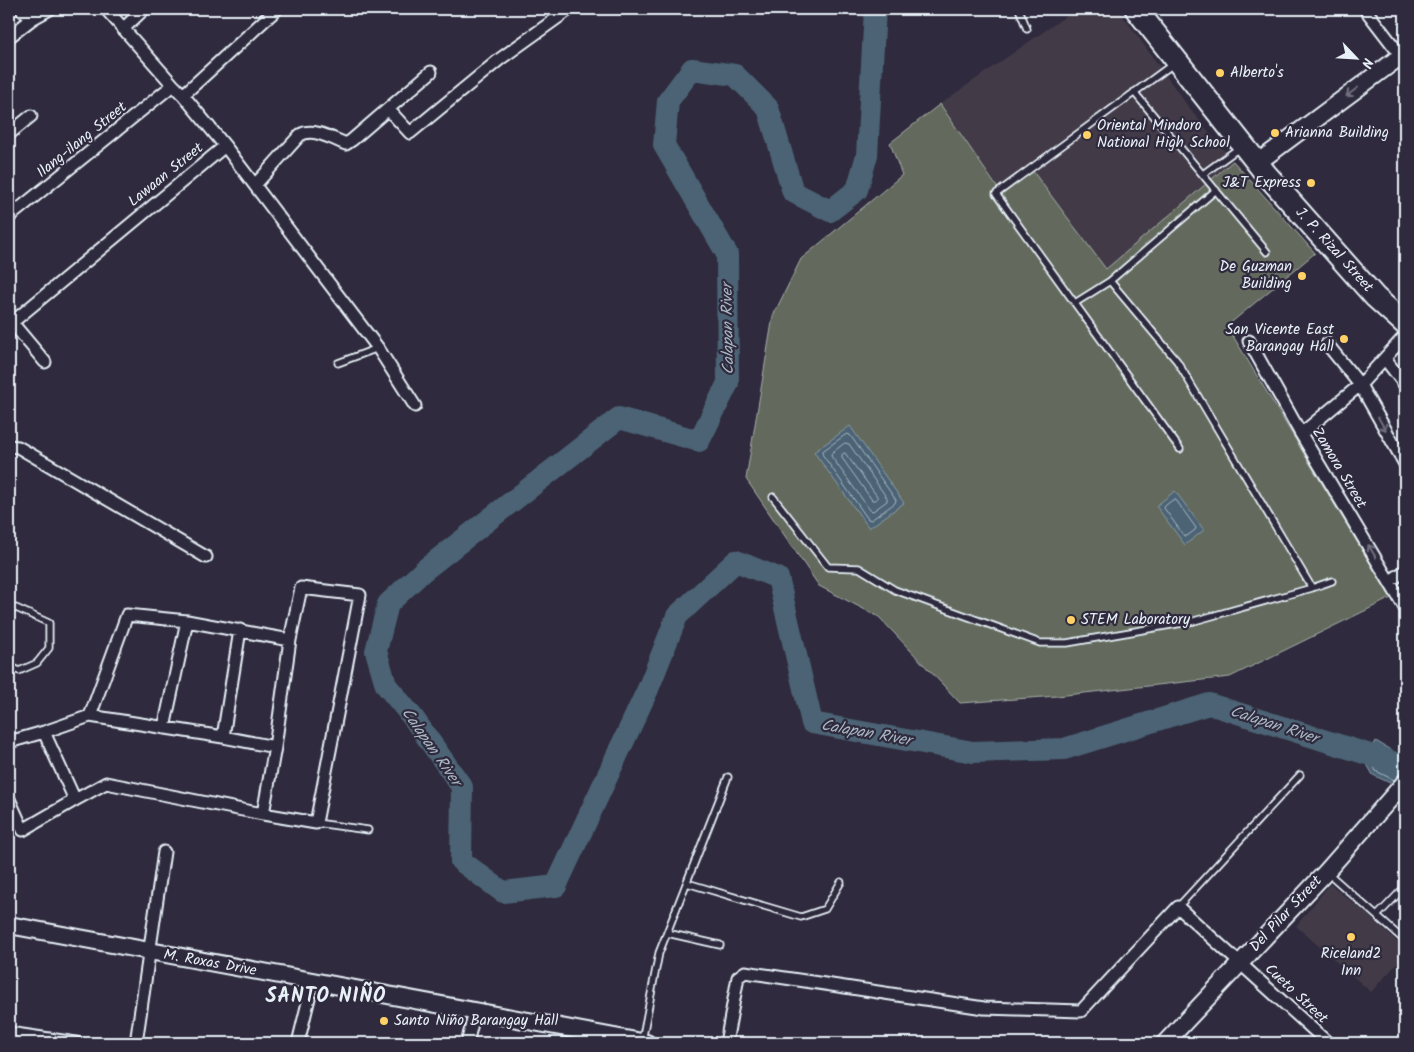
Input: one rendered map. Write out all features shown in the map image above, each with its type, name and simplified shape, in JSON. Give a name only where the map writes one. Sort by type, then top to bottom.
[{"type":"highway","name":"J. P. Rizal Street","points":[[1136,9],[1257,163],[1375,296],[1405,324]]},
{"type":"main road","points":[[1257,163],[1404,57]]},
{"type":"main road","name":"Del Pilar Street","points":[[1165,1043],[1326,872],[1402,786]]},
{"type":"main road","name":"M. Roxas Drive","points":[[9,925],[643,1043]]},
{"type":"street","points":[[21,9],[32,19]]},
{"type":"street","points":[[9,37],[32,19],[50,9]]},
{"type":"street","name":"Lawaan Street","points":[[10,322],[225,146],[183,95],[106,9]]},
{"type":"street","points":[[123,29],[144,9]]},
{"type":"street","points":[[183,95],[277,9]]},
{"type":"street","points":[[388,109],[410,133],[500,59],[567,11],[566,9]]},
{"type":"street","points":[[1364,9],[1404,57]]},
{"type":"street","points":[[255,185],[300,135],[306,131],[346,144],[431,72]]},
{"type":"street","name":"Ilang-ilang Street","points":[[9,217],[173,85]]},
{"type":"street","points":[[9,134],[31,116]]},
{"type":"street","points":[[225,146],[378,348],[415,406]]},
{"type":"street","points":[[10,322],[45,362]]},
{"type":"street","points":[[1301,434],[1360,385],[1405,336]]},
{"type":"street","name":"Zamora Street","points":[[1249,341],[1301,434],[1405,608]]},
{"type":"street","points":[[1328,344],[1360,385],[1405,464]]},
{"type":"street","points":[[1385,359],[1405,385]]},
{"type":"street","points":[[9,446],[18,448],[206,557]]},
{"type":"street","points":[[1390,581],[1405,571]]},
{"type":"street","points":[[9,799],[23,830],[106,783],[263,814],[316,822],[360,595],[301,588],[290,640],[275,747],[263,814]]},
{"type":"street","points":[[90,716],[127,615],[187,621],[290,640]]},
{"type":"street","points":[[164,728],[187,621]]},
{"type":"street","points":[[223,737],[240,630]]},
{"type":"street","points":[[9,742],[90,716],[275,747]]},
{"type":"street","points":[[44,732],[75,800]]},
{"type":"street","points":[[136,1043],[164,852]]},
{"type":"street","points":[[726,1043],[738,977],[744,972],[984,1008],[1081,1011],[1178,907]]},
{"type":"street","name":"Cueto Street","points":[[1178,907],[1240,963],[1320,1041]]},
{"type":"street","points":[[298,1043],[313,982]]},
{"type":"street","points":[[467,1043],[475,1012]]},
{"type":"street","points":[[9,1033],[76,1043]]},
{"type":"lane","points":[[1019,9],[1027,29]]},
{"type":"lane","points":[[1176,61],[996,194],[1180,449]]},
{"type":"lane","points":[[1134,92],[1267,252]]},
{"type":"lane","points":[[1202,174],[1242,145]]},
{"type":"lane","points":[[1075,303],[1110,281],[1216,190]]},
{"type":"lane","points":[[1110,281],[1177,361],[1312,588]]},
{"type":"lane","points":[[338,363],[378,348]]},
{"type":"lane","points":[[773,497],[828,566],[858,568],[895,590],[1040,643],[1067,643],[1194,621],[1332,581]]},
{"type":"lane","points":[[9,611],[16,608],[49,623],[49,648],[38,663],[19,671],[9,666]]},
{"type":"lane","points":[[1178,907],[1300,775]]},
{"type":"lane","points":[[643,1043],[659,953],[728,778]]},
{"type":"lane","points":[[316,822],[368,830]]},
{"type":"lane","points":[[1326,872],[1403,939],[1405,932]]},
{"type":"lane","points":[[687,883],[802,917],[825,909],[840,882]]},
{"type":"lane","points":[[1377,916],[1401,891],[1405,895]]},
{"type":"lane","points":[[667,933],[720,945]]},
{"type":"shaded area","name":"Oriental Mindoro National High School","points":[[1076,9],[1118,9],[1190,109],[1233,161],[1106,269],[1029,166],[1000,190],[940,104]]},
{"type":"shaded area","name":"Riceland2 Inn","points":[[1330,884],[1405,949],[1405,955],[1371,992],[1296,926]]},
{"type":"green space","points":[[940,104],[999,190],[1029,166],[1106,269],[1233,161],[1315,253],[1227,326],[1391,598],[1230,677],[1057,696],[960,703],[879,617],[819,586],[746,479],[773,316],[801,259],[902,175],[890,143]]},
{"type":"water","points":[[850,426],[904,503],[869,528],[814,452]]},
{"type":"water","points":[[1175,491],[1204,530],[1185,545],[1156,506]]},
{"type":"water","points":[[1376,741],[1405,759],[1405,790],[1373,775],[1365,761]]},
{"type":"waterway","name":"Calapan River","points":[[875,9],[867,155],[857,190],[830,211],[793,192],[768,108],[735,75],[692,69],[668,101],[664,145],[727,254],[728,383],[699,441],[619,418],[423,571],[388,604],[376,651],[386,685],[414,719],[462,787],[461,861],[503,892],[556,886],[648,689],[677,616],[736,561],[778,578],[812,723],[973,752],[1064,749],[1209,704],[1405,766]]},
{"type":"place","name":"Alberto's","points":[[1220,73]]},
{"type":"place","name":"Arianna Building","points":[[1275,133]]},
{"type":"place","name":"Oriental Mindoro National High School","points":[[1087,135]]},
{"type":"place","name":"J&T Express","points":[[1311,183]]},
{"type":"place","name":"De Guzman Building","points":[[1302,276]]},
{"type":"place","name":"San Vicente East Barangay Hall","points":[[1344,339]]},
{"type":"place","name":"STEM Laboratory","points":[[1071,620]]},
{"type":"place","name":"Riceland2 Inn","points":[[1351,937]]},
{"type":"place","name":"Santo Niño Barangay Hall","points":[[384,1021]]},
{"type":"district","name":"SANTO NIÑO","points":[[326,997]]}]
